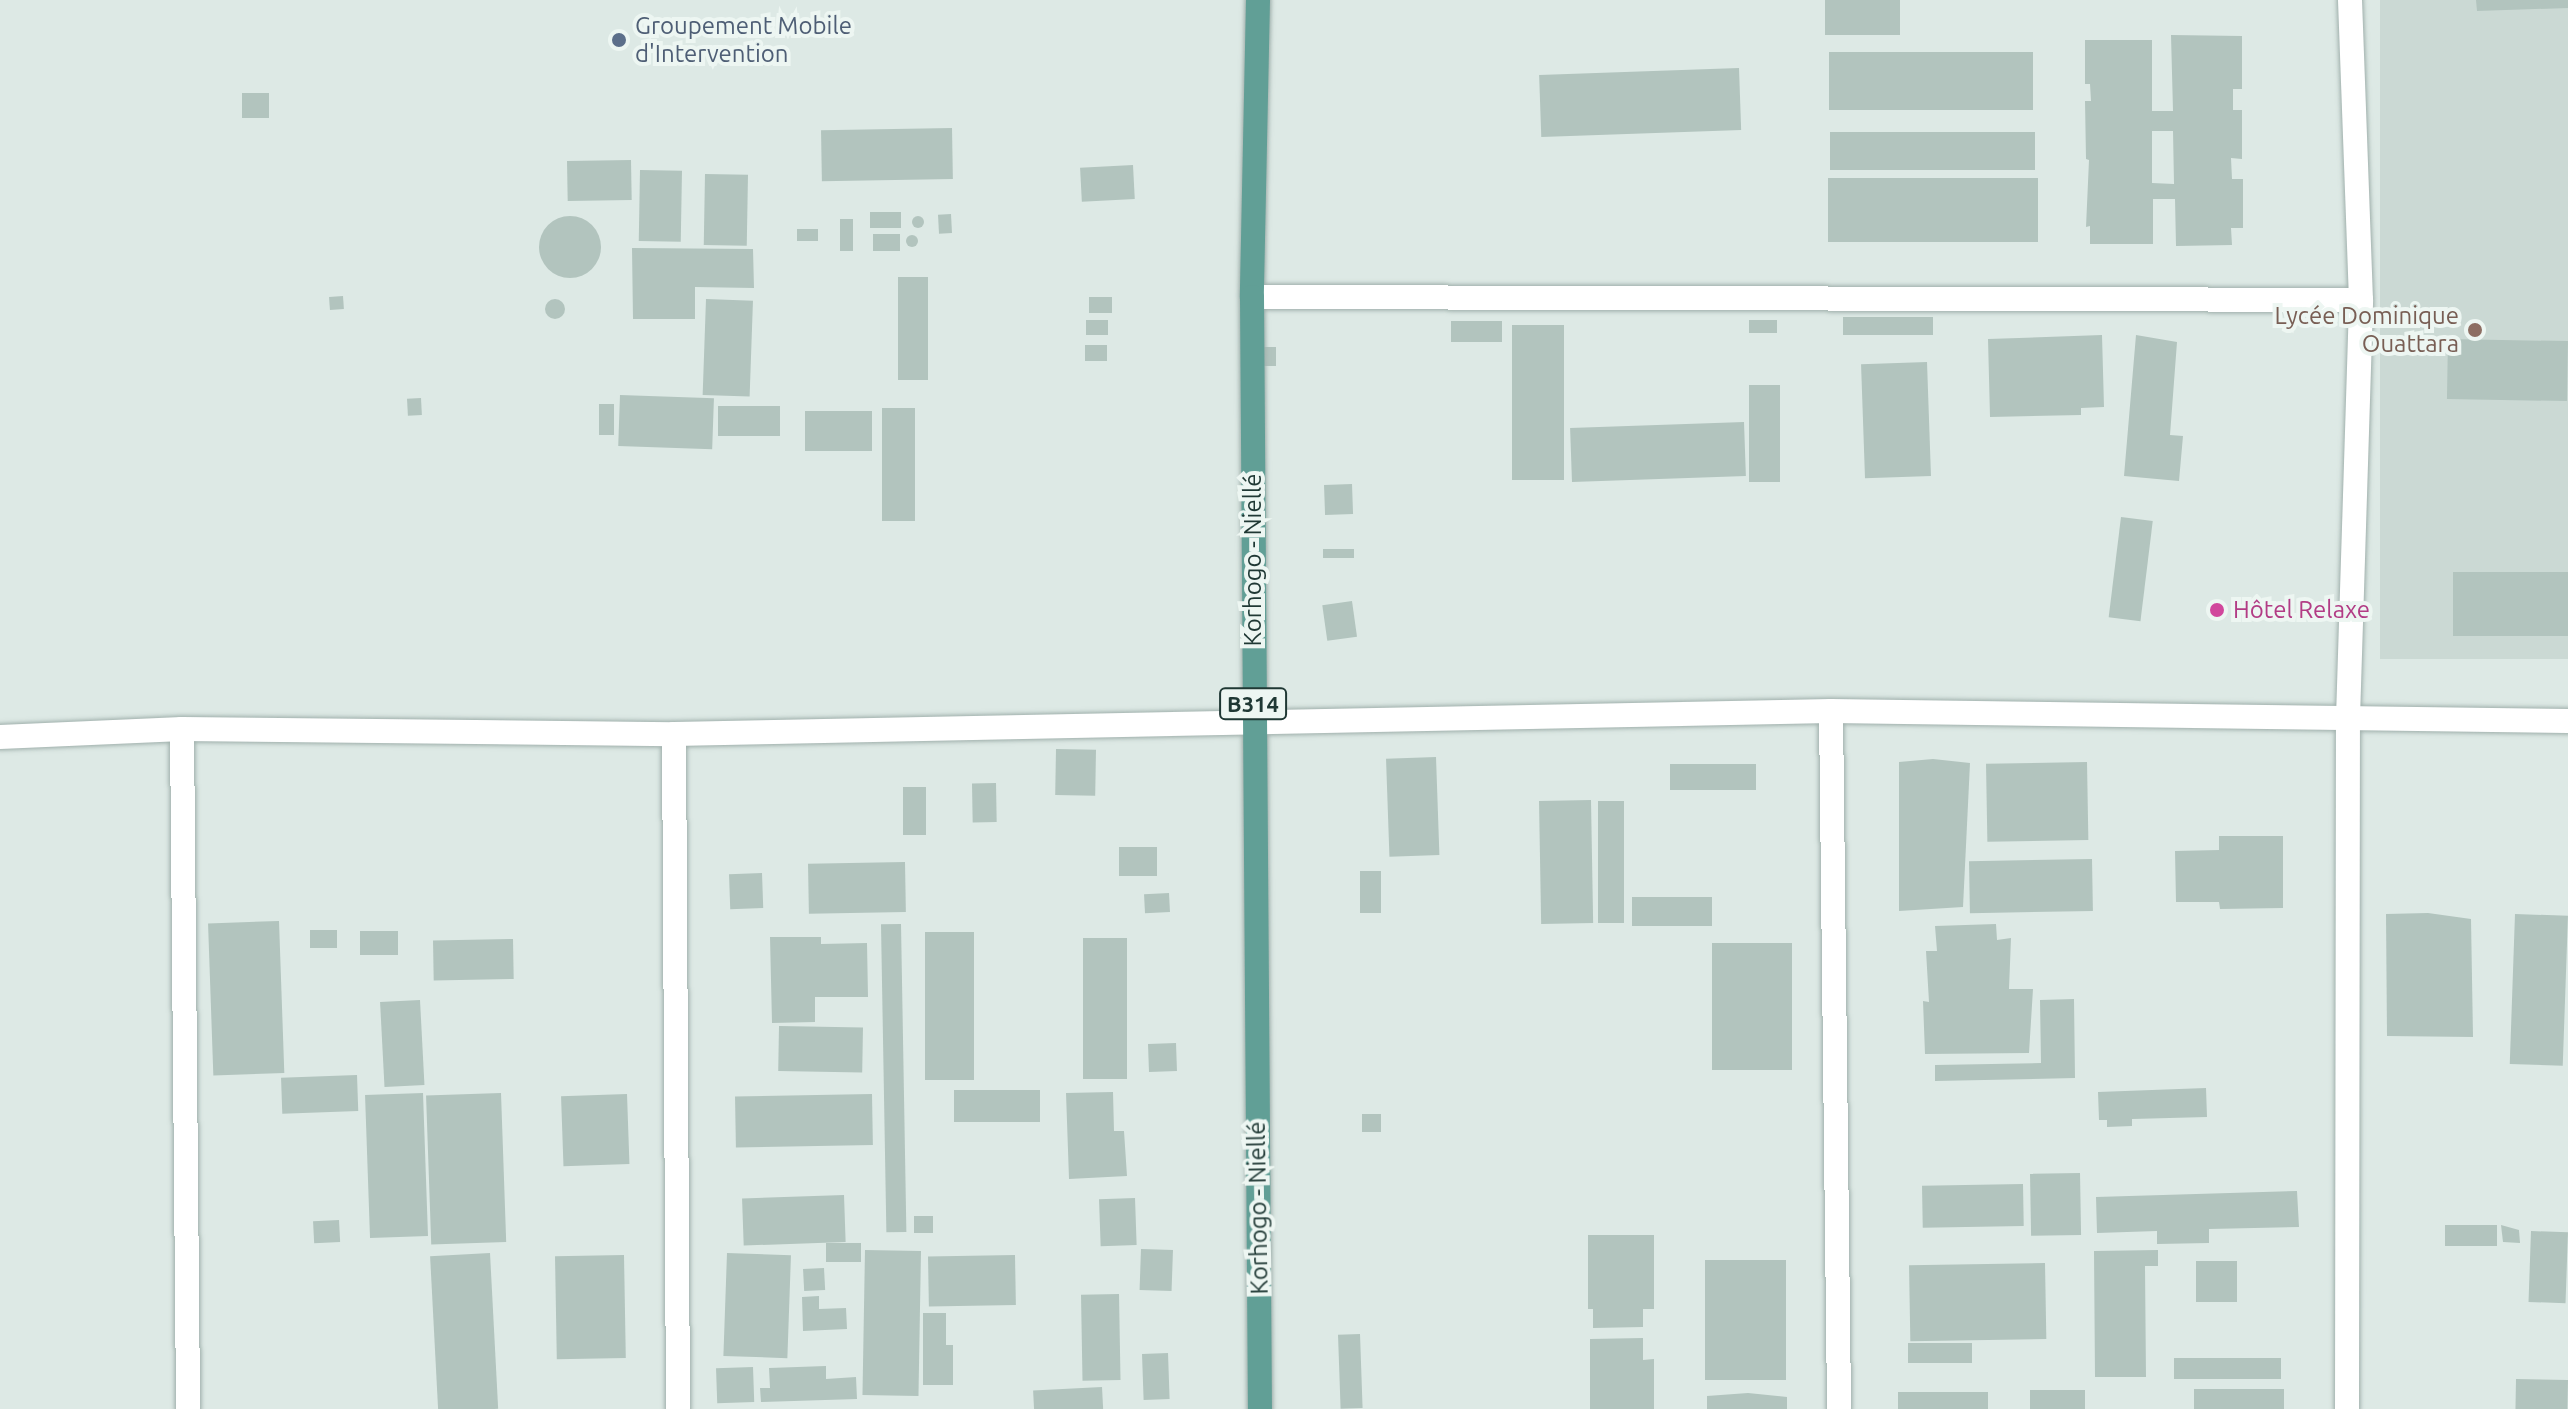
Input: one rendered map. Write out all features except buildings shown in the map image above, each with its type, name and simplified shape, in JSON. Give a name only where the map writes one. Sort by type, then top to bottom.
[{"type":"main road","name":"Korhogo - Niellé","points":[[1258,0],[1252,297],[1260,1409]]},
{"type":"street","points":[[2347,1409],[2348,718],[2361,300],[2350,0]]},
{"type":"street","points":[[1252,297],[2361,300]]},
{"type":"street","points":[[1831,711],[1839,1409]]},
{"type":"street","points":[[0,737],[182,729],[674,734],[1254,720],[1831,711],[2568,721]]},
{"type":"street","points":[[182,729],[188,1409]]},
{"type":"street","points":[[674,734],[678,1409]]},
{"type":"shaded area","name":"Lycée Dominique Ouattara","points":[[2380,0],[2568,0],[2568,659],[2380,659]]},
{"type":"place","name":"Groupement Mobile d'Intervention","points":[[619,40]]},
{"type":"place","name":"Lycée Dominique Ouattara","points":[[2475,330]]},
{"type":"place","name":"Hôtel Relaxe","points":[[2217,610]]}]
